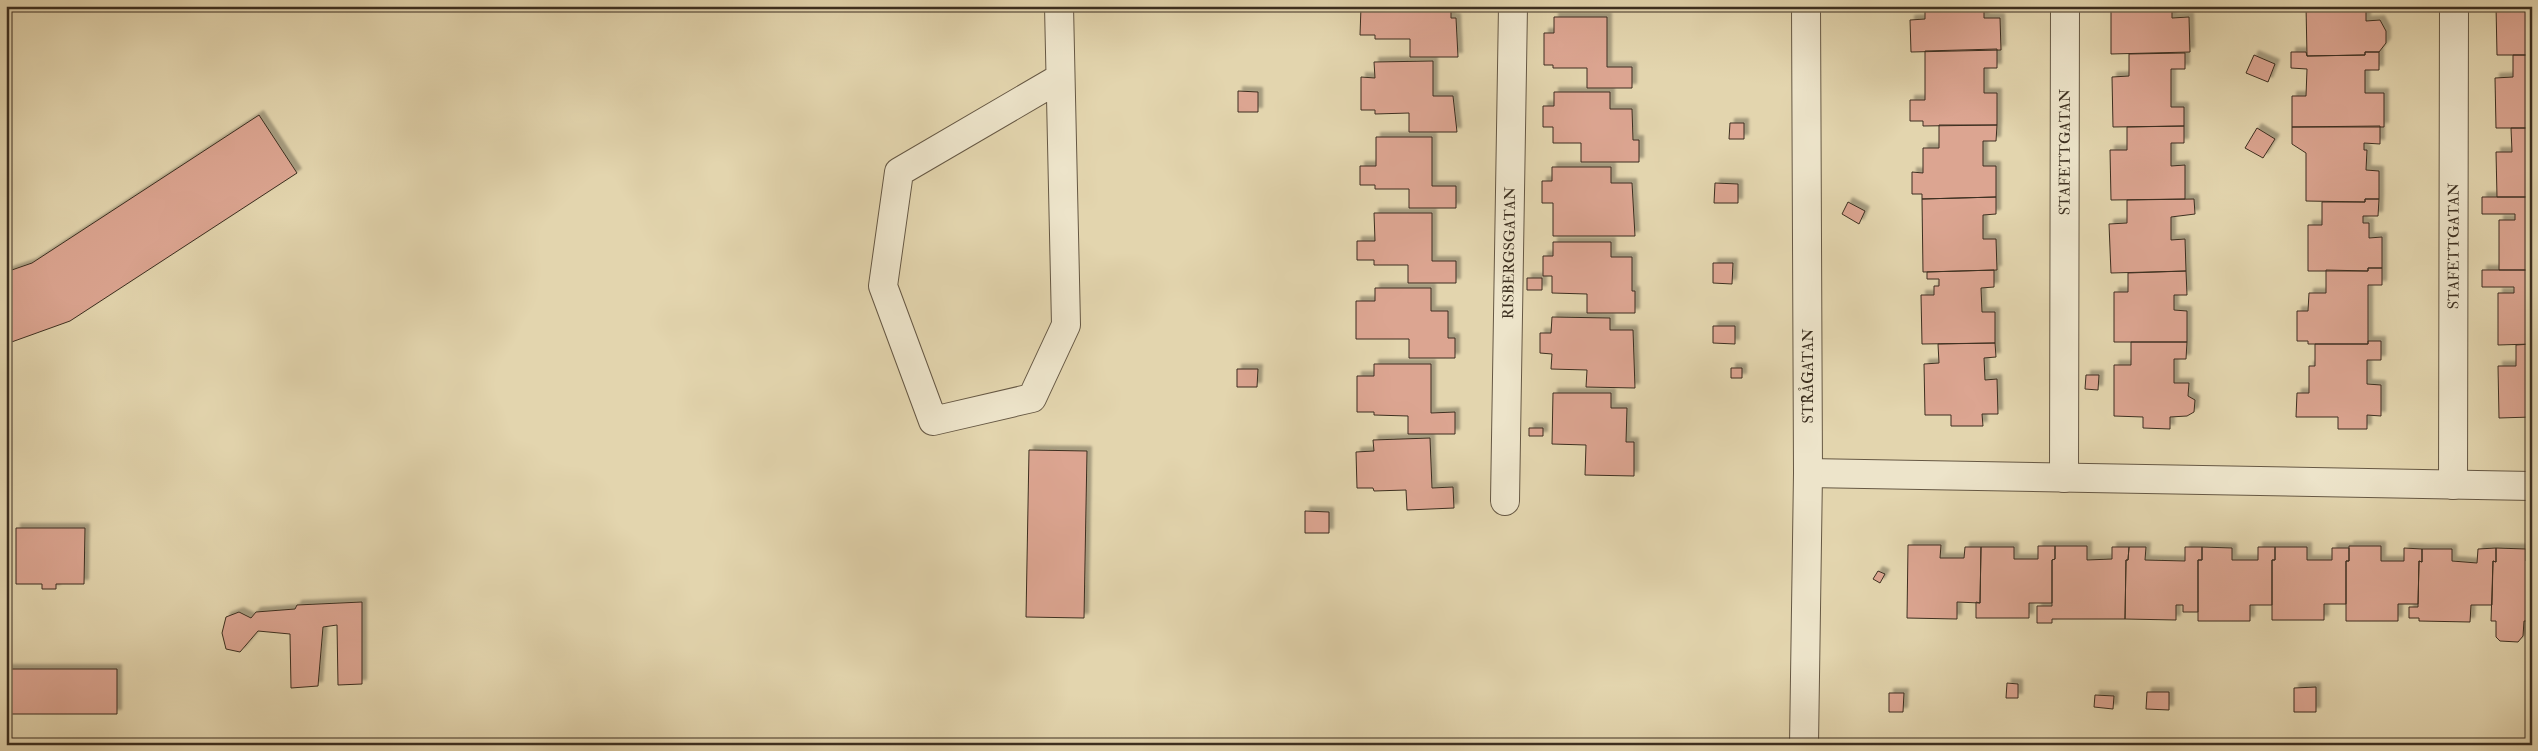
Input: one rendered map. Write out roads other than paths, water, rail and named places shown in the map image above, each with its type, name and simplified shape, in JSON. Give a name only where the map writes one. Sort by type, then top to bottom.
[{"type":"street","points":[[1059,6],[1066,325],[1032,398],[932,421],[883,286],[900,172],[1060,78]]},
{"type":"street","name":"RISBERGSGATAN","points":[[1505,501],[1513,6]]},
{"type":"street","name":"STRÅGATAN","points":[[1804,745],[1808,473],[1806,6]]},
{"type":"street","name":"STAFETTGATAN","points":[[2064,478],[2065,6]]},
{"type":"street","name":"STAFETTGATAN","points":[[2453,485],[2454,6]]},
{"type":"street","points":[[1808,473],[2532,486]]}]
